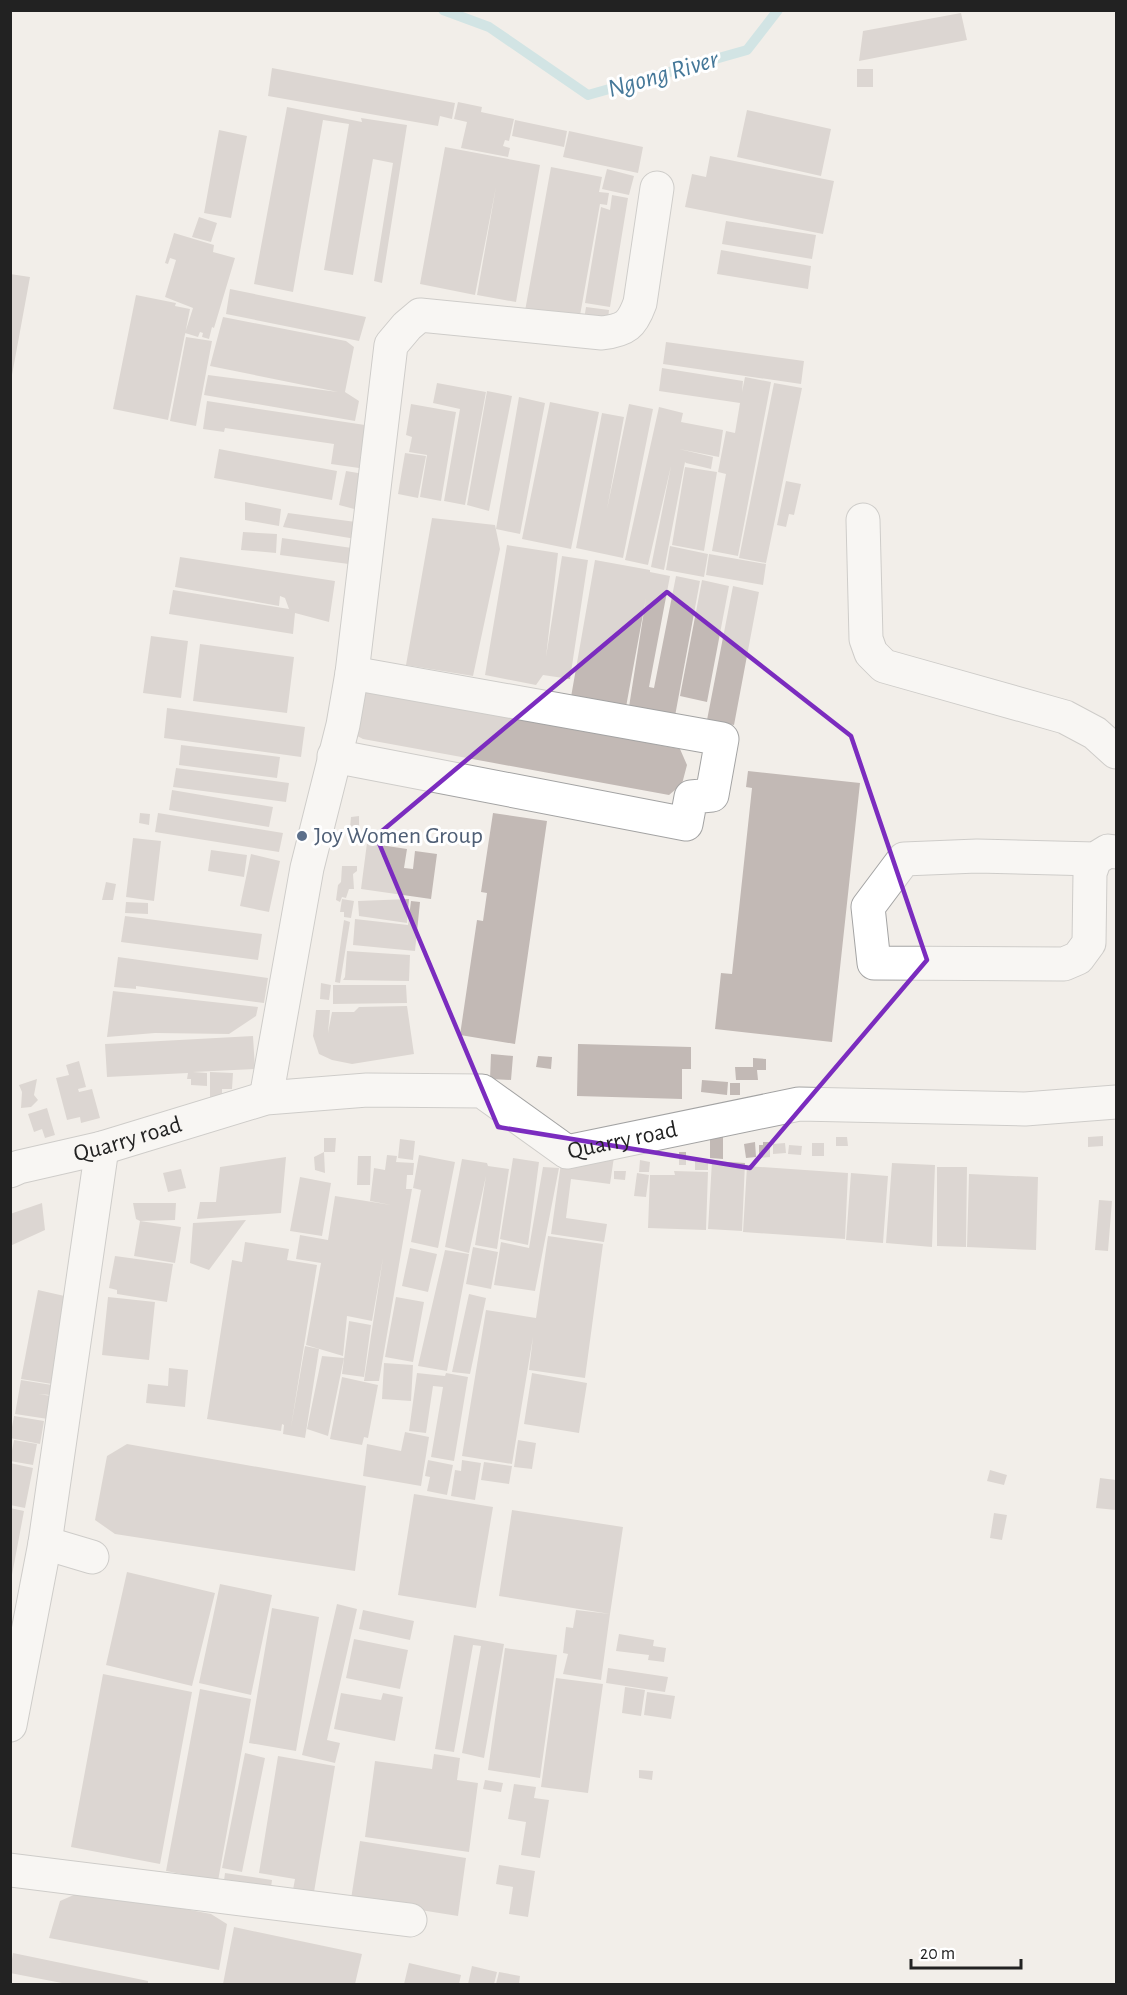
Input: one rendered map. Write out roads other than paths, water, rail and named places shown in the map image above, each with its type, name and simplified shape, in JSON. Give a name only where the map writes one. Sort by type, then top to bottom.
[{"type":"street","points":[[266,1098],[307,868],[343,725],[352,673],[391,345],[420,315],[602,333],[618,331],[634,319],[640,303],[657,188]]},
{"type":"street","points":[[863,520],[866,639],[871,653],[884,666],[1065,717],[1095,733],[1116,752]]},
{"type":"street","points":[[334,756],[686,824],[691,797],[712,795],[722,739],[352,673]]},
{"type":"street","points":[[976,856],[1106,856],[1090,873],[1089,943],[1078,958],[1064,964],[874,963],[868,907],[903,859],[976,856]]},
{"type":"street","name":"Quarry road","points":[[10,1171],[102,1148],[266,1098],[368,1090],[482,1091],[567,1152],[799,1104],[1025,1109],[1116,1102]]},
{"type":"street","points":[[10,1725],[45,1543],[102,1148]]},
{"type":"street","points":[[45,1543],[92,1557]]},
{"type":"street","points":[[10,1870],[410,1920]]},
{"type":"waterway","name":"Ngong River","points":[[443,10],[489,27],[588,95],[747,50],[778,10]]},
{"type":"place","name":"Joy Women Group","points":[[302,836]]}]
